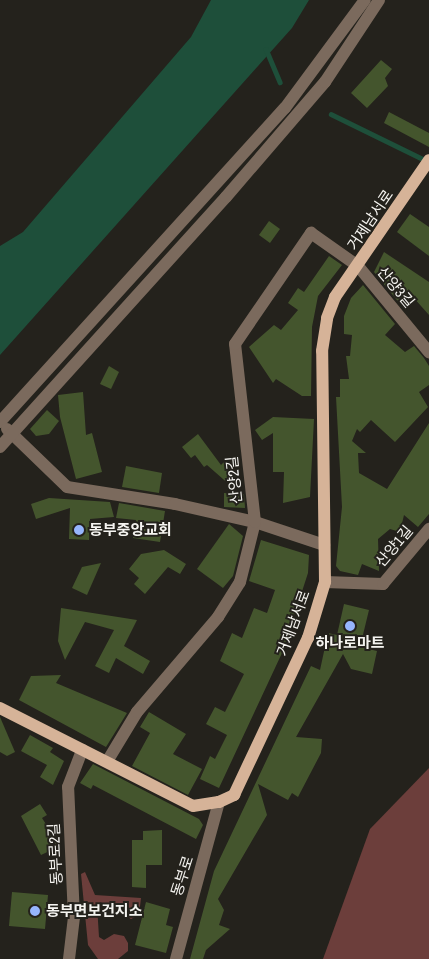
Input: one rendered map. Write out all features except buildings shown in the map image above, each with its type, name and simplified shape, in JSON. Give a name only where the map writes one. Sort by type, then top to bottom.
[{"type":"main road","name":"거제남서로","points":[[0,708],[82,750],[108,760],[193,806],[219,802],[234,795],[308,638],[325,582],[322,352],[327,318],[335,297],[429,161]]},
{"type":"street","points":[[324,545],[255,522],[175,504],[67,487],[0,422],[285,108],[365,0]]},
{"type":"street","points":[[0,447],[300,111],[356,38],[379,0]]},
{"type":"street","name":"산양2길","points":[[108,760],[137,712],[218,616],[240,582],[255,522],[235,344],[311,233],[358,266]]},
{"type":"street","name":"산양3길","points":[[358,266],[429,352]]},
{"type":"street","name":"산양1길","points":[[325,582],[383,584],[429,529]]},
{"type":"street","name":"동부로2길","points":[[69,959],[74,917],[68,787],[82,750]]},
{"type":"street","name":"동부로","points":[[176,959],[219,802]]},
{"type":"shaded area","points":[[211,0],[309,0],[292,28],[0,355],[0,246],[23,232],[191,37]]},
{"type":"shaded area","points":[[429,768],[429,959],[323,959],[370,829]]},
{"type":"shaded area","points":[[85,872],[95,895],[141,898],[139,915],[131,919],[110,905],[97,905],[99,937],[104,940],[114,934],[124,936],[128,943],[128,951],[118,959],[98,959],[88,945],[81,874]]},
{"type":"waterway","points":[[266,49],[280,82]]},
{"type":"waterway","points":[[331,114],[427,161]]},
{"type":"place","name":"동부중앙교회","points":[[79,530]]},
{"type":"place","name":"하나로마트","points":[[350,626]]},
{"type":"place","name":"동부면보건지소","points":[[35,911]]}]
